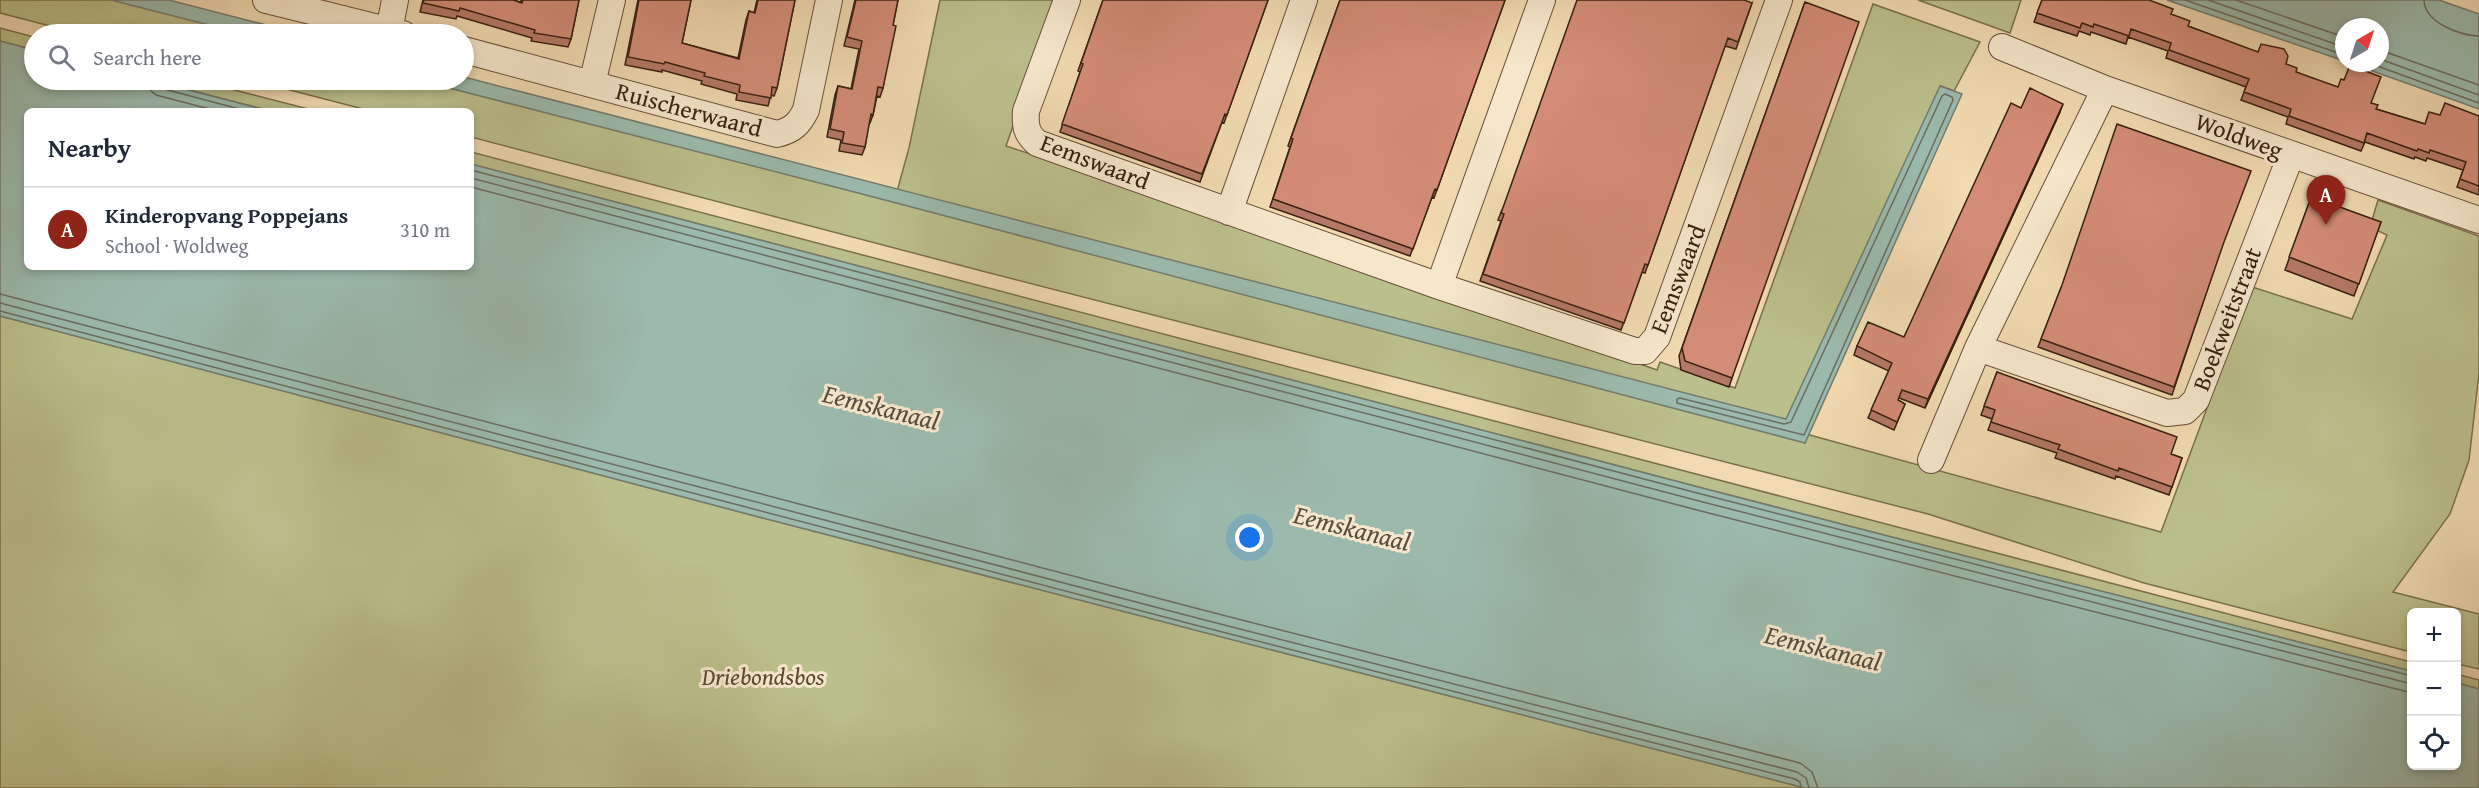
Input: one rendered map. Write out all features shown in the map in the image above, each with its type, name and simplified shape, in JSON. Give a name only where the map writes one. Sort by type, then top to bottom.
[{"type":"street","points":[[266,0],[361,24]]},
{"type":"street","points":[[395,0],[396,24]]},
{"type":"street","name":"Ruischerwaard","points":[[592,84],[612,0]]},
{"type":"street","name":"Ruischerwaard","points":[[474,53],[777,134],[791,130],[800,122],[806,110],[829,0]]},
{"type":"street","name":"Eemswaard","points":[[1067,0],[1026,111],[1025,125],[1028,135],[1037,143],[1439,286],[1635,351],[1645,351],[1657,338],[1779,0]]},
{"type":"street","points":[[1229,212],[1304,0]]},
{"type":"street","points":[[1439,286],[1542,0]]},
{"type":"street","name":"Woldweg","points":[[2002,47],[2105,89],[2479,220]]},
{"type":"street","points":[[1931,460],[1978,348],[2105,89]]},
{"type":"street","name":"Boekweitstraat","points":[[1978,348],[2167,413],[2185,411],[2196,400],[2291,155]]},
{"type":"green space","points":[[0,0],[122,0],[214,24],[42,24],[0,13]]},
{"type":"green space","points":[[940,0],[1057,0],[1006,146],[1253,228],[1657,370],[1660,362],[1735,388],[1873,4],[1980,42],[1954,91],[1941,86],[1796,435],[1810,435],[2161,532],[2252,287],[2352,319],[2387,235],[2370,227],[2378,200],[2479,236],[2479,373],[2469,460],[2450,514],[2393,592],[2456,608],[2407,608],[2407,651],[2144,583],[1928,514],[474,138],[474,108],[359,108],[290,90],[466,90],[894,202],[909,148]]},
{"type":"green space","points":[[1918,0],[2021,0],[2010,33]]},
{"type":"green space","points":[[0,28],[24,34],[24,47],[0,41]]},
{"type":"green space","points":[[189,90],[235,90],[304,108],[258,108]]},
{"type":"green space","points":[[474,153],[2407,661],[2407,670],[1702,488],[474,165]]},
{"type":"green space","name":"Driebondsbos","points":[[0,316],[759,517],[1805,788],[0,788]]},
{"type":"green space","points":[[2461,609],[2479,614],[2479,669],[2461,665]]},
{"type":"green space","points":[[2461,675],[2479,680],[2479,689],[2461,684]]},
{"type":"water","points":[[111,0],[169,0],[262,24],[205,24]]},
{"type":"water","points":[[2167,0],[2439,0],[2479,14],[2479,109],[2375,72],[2389,72],[2389,18],[2335,18],[2335,58]]},
{"type":"water","name":"Eemskanaal","points":[[0,41],[24,47],[24,90],[189,90],[258,108],[24,108],[24,270],[474,270],[474,165],[1702,488],[2407,670],[2407,770],[2461,770],[2461,684],[2479,689],[2479,788],[1805,788],[759,517],[0,316]]},
{"type":"water","points":[[474,80],[1786,419],[1940,86],[1962,94],[1805,443],[866,195],[457,90],[474,90]]},
{"type":"building","points":[[424,0],[513,0],[522,3],[523,0],[579,0],[571,39],[534,33],[535,30],[460,8],[459,11],[423,3]]},
{"type":"building","points":[[639,0],[691,0],[682,43],[739,59],[749,11],[755,13],[758,0],[795,0],[777,88],[772,87],[771,98],[739,92],[740,85],[704,76],[705,73],[665,62],[664,64],[628,57]]},
{"type":"building","points":[[856,0],[898,0],[893,25],[896,26],[883,88],[878,87],[865,147],[842,143],[844,132],[830,129],[838,86],[852,89],[862,41],[847,37]]},
{"type":"building","points":[[1103,0],[1268,0],[1227,115],[1225,114],[1202,174],[1062,124]]},
{"type":"building","points":[[1340,0],[1505,0],[1437,190],[1435,189],[1413,249],[1273,199],[1293,139],[1291,138]]},
{"type":"building","points":[[1577,0],[1744,0],[1752,3],[1738,42],[1728,38],[1648,265],[1645,264],[1624,323],[1483,274],[1504,214],[1501,213]]},
{"type":"building","points":[[2042,0],[2149,0],[2173,9],[2171,14],[2190,21],[2188,26],[2258,52],[2261,44],[2284,49],[2288,56],[2286,64],[2297,68],[2296,72],[2338,87],[2347,72],[2368,72],[2381,77],[2371,103],[2378,105],[2376,109],[2425,124],[2429,112],[2440,115],[2445,103],[2479,116],[2479,186],[2460,179],[2466,162],[2430,150],[2429,153],[2418,149],[2417,151],[2367,133],[2364,143],[2289,116],[2291,109],[2244,92],[2249,79],[2169,50],[2171,43],[2131,29],[2129,36],[2094,24],[2093,27],[2082,23],[2080,28],[2037,13]]},
{"type":"building","points":[[1805,2],[1859,22],[1732,378],[1685,361],[1682,348]]},
{"type":"building","points":[[2030,88],[2063,104],[1928,399],[1902,390],[1898,400],[1905,404],[1897,422],[1871,410],[1892,363],[1857,346],[1868,322],[1904,337],[2011,103],[2021,108]]},
{"type":"building","points":[[2117,124],[2251,171],[2174,387],[2041,339],[2062,285]]},
{"type":"building","points":[[2326,202],[2381,222],[2359,284],[2289,257],[2309,203],[2324,208]]},
{"type":"building","points":[[1997,372],[2177,437],[2171,454],[2182,458],[2172,487],[2119,468],[2118,471],[2058,449],[2060,445],[1991,422],[1995,410],[1984,406]]},
{"type":"place","name":"Kinderopvang Poppejans","points":[[2326,225]]}]
